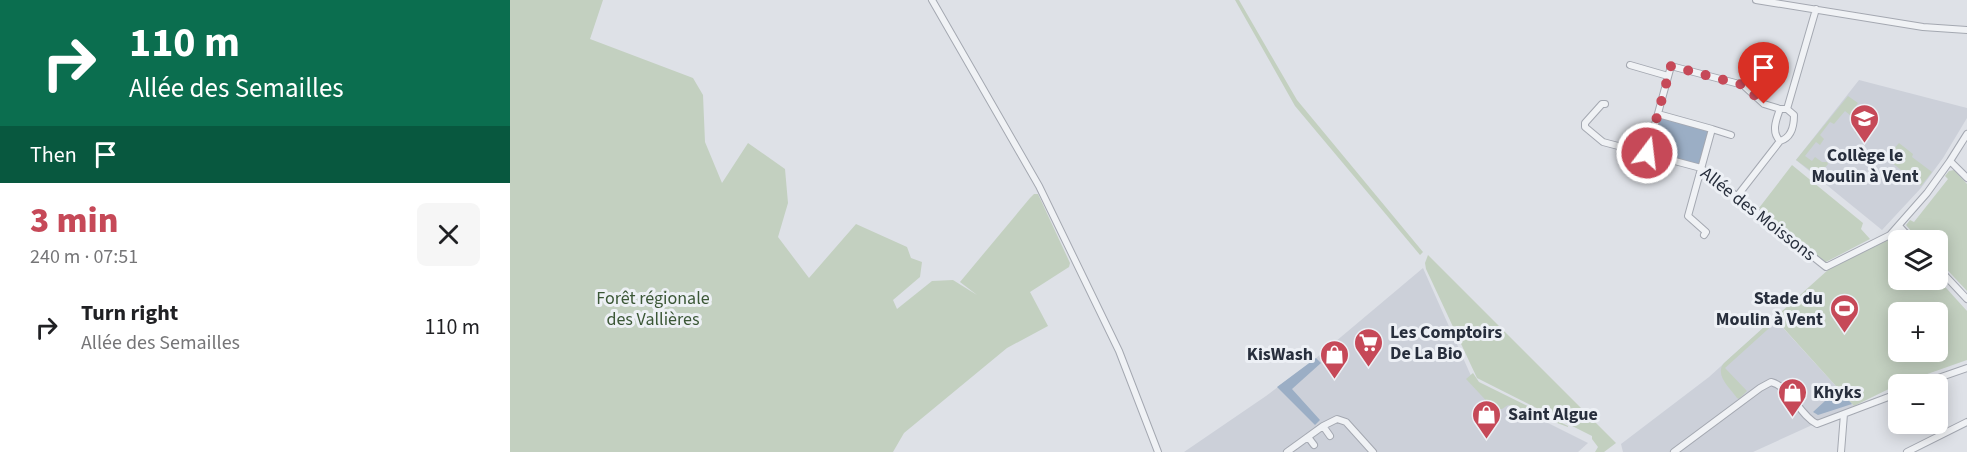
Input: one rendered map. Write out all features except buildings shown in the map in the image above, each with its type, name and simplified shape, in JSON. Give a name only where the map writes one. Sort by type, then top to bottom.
[{"type":"street","points":[[932,0],[1039,186],[1119,351],[1158,452]]},
{"type":"street","points":[[1756,0],[1923,27],[1967,30]]},
{"type":"street","points":[[1780,141],[1774,131],[1786,108],[1816,9]]},
{"type":"street","points":[[1630,65],[1668,76]]},
{"type":"street","points":[[1640,179],[1671,66],[1743,85],[1764,104],[1786,108],[1794,115],[1789,136],[1780,141],[1738,195]]},
{"type":"street","name":"Allée des Moissons","points":[[1605,104],[1602,104],[1585,123],[1585,127],[1603,142],[1701,168],[1738,195],[1826,267],[1890,235],[1899,226]]},
{"type":"street","points":[[1658,114],[1731,135]]},
{"type":"street","points":[[1704,236],[1706,232],[1688,216],[1712,129]]},
{"type":"street","points":[[1903,230],[1899,226],[1942,172],[1967,134]]},
{"type":"street","points":[[1950,161],[1967,178]]},
{"type":"street","points":[[1948,279],[1967,299]]},
{"type":"street","points":[[1948,375],[1967,368]]},
{"type":"street","points":[[1674,452],[1771,382],[1780,386],[1808,418],[1817,424],[1888,397]]},
{"type":"street","points":[[1841,452],[1844,414]]},
{"type":"street","points":[[1287,452],[1334,419],[1346,422],[1372,452]]},
{"type":"street","points":[[1907,452],[1967,422]]},
{"type":"street","points":[[1323,426],[1330,436]]},
{"type":"street","points":[[1308,437],[1314,445]]},
{"type":"shaded area","name":"Collège le Moulin à Vent","points":[[1859,80],[1967,108],[1967,118],[1943,158],[1921,188],[1882,230],[1796,160]]},
{"type":"shaded area","points":[[1423,268],[1476,387],[1588,443],[1578,452],[1184,452],[1266,396],[1316,358]]},
{"type":"shaded area","points":[[1774,318],[1854,406],[1753,452],[1623,452],[1621,444],[1709,377]]},
{"type":"green space","name":"Forêt régionale des Vallières","points":[[510,0],[603,0],[590,39],[693,78],[703,95],[705,142],[722,183],[748,143],[785,169],[788,203],[778,237],[809,278],[856,224],[907,247],[911,258],[922,262],[920,277],[893,300],[897,309],[932,281],[953,280],[977,295],[960,282],[1030,198],[1038,194],[1070,263],[1069,267],[1030,292],[1048,326],[1007,348],[904,433],[893,452],[510,452]]},
{"type":"green space","points":[[1235,0],[1239,0],[1297,100],[1423,252],[1420,255],[1295,106]]},
{"type":"green space","points":[[1848,96],[1858,103],[1855,107],[1869,118],[1856,134],[1862,122],[1845,111],[1834,124],[1830,122],[1820,135],[1824,139],[1820,145],[1816,142],[1805,156],[1812,161],[1815,157],[1822,162],[1827,162],[1828,164],[1818,176],[1796,160]]},
{"type":"green space","points":[[1899,143],[1913,154],[1912,157],[1932,172],[1921,186],[1886,158]]},
{"type":"green space","points":[[1792,165],[1863,223],[1861,229],[1870,239],[1824,263],[1759,208]]},
{"type":"green space","points":[[1954,170],[1967,184],[1967,291],[1948,271],[1948,230],[1910,230],[1906,225],[1910,220],[1914,222],[1948,179],[1945,176],[1949,171]]},
{"type":"green space","name":"Stade du Moulin à Vent","points":[[1888,239],[1888,290],[1948,290],[1967,311],[1967,360],[1927,374],[1888,374],[1888,389],[1854,406],[1777,321],[1725,368],[1747,391],[1739,399],[1722,377],[1721,368],[1829,269]]},
{"type":"green space","points":[[1428,255],[1616,443],[1604,452],[1595,452],[1598,447],[1592,436],[1477,378],[1426,269],[1425,263]]},
{"type":"green space","points":[[1473,373],[1479,382],[1568,427],[1508,405],[1502,409],[1494,409],[1466,379]]},
{"type":"water","points":[[1661,118],[1707,131],[1699,163],[1696,165],[1654,154],[1652,149]]},
{"type":"water","points":[[1316,358],[1321,363],[1292,389],[1320,420],[1315,425],[1277,387]]},
{"type":"water","points":[[1838,389],[1852,404],[1818,415],[1813,412]]},
{"type":"place","name":"Collège le Moulin à Vent","points":[[1865,144]]},
{"type":"place","name":"Stade du Moulin à Vent","points":[[1844,334]]},
{"type":"place","name":"Les Comptoirs De La Bio","points":[[1369,368]]},
{"type":"place","name":"KisWash","points":[[1334,380]]},
{"type":"place","name":"Khyks","points":[[1792,418]]},
{"type":"place","name":"Saint Algue","points":[[1487,440]]},
{"type":"route","points":[[1647,153],[1671,66],[1743,85],[1764,104]]}]
